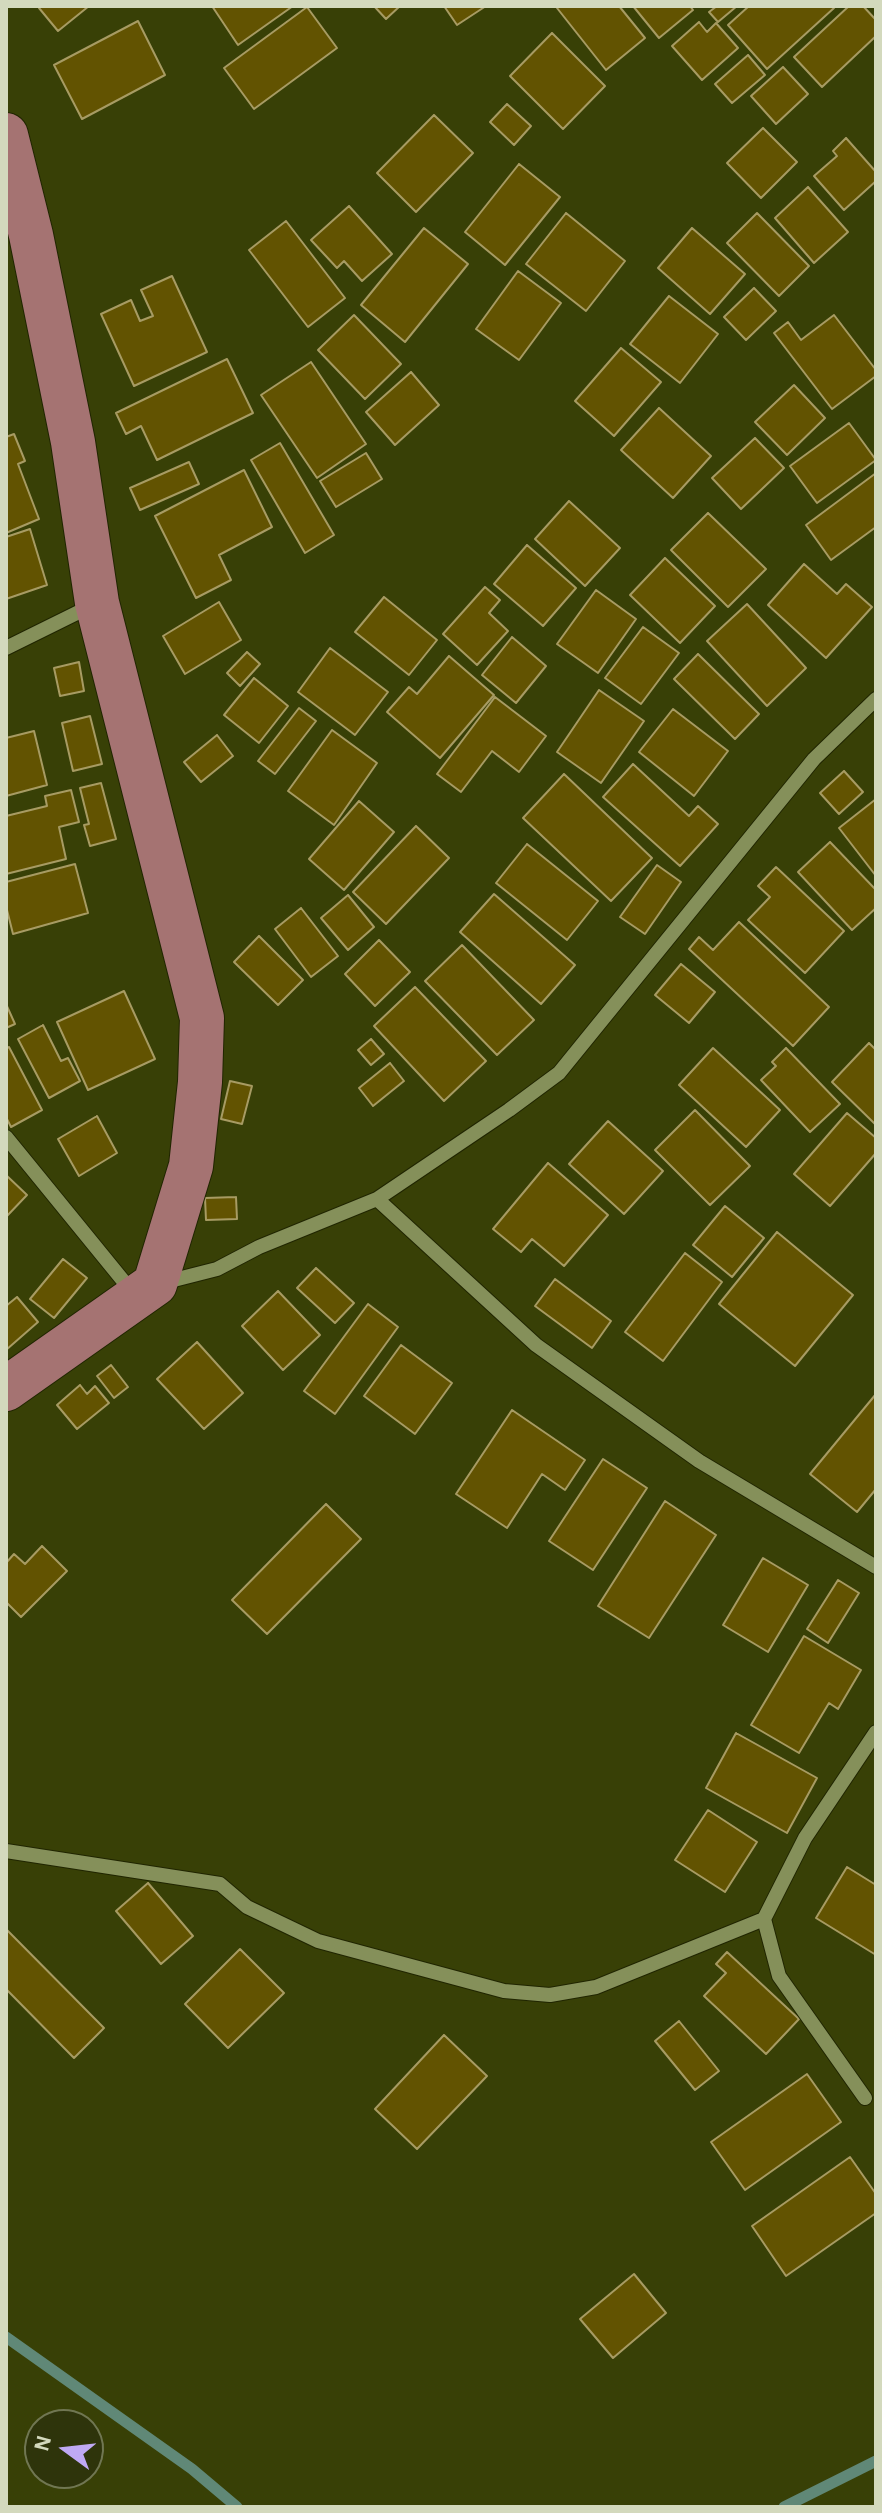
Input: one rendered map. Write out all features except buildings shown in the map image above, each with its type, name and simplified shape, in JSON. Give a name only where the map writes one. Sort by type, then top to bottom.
[{"type":"main road","points":[[6,135],[31,235],[73,442],[97,603],[202,1018],[200,1082],[191,1166],[146,1291],[6,1389]]},
{"type":"street","points":[[6,648],[97,603]]},
{"type":"street","points":[[6,1137],[146,1291],[217,1269],[259,1247],[377,1199],[559,1073],[814,759],[876,699]]},
{"type":"street","points":[[377,1199],[536,1345],[699,1461],[876,1567]]},
{"type":"street","points":[[6,1851],[220,1884],[247,1907],[318,1941],[504,1991],[550,1995],[596,1987],[764,1919],[805,1838],[876,1732]]},
{"type":"street","points":[[764,1919],[779,1976],[865,2098]]},
{"type":"waterway","points":[[6,2337],[192,2469],[237,2507]]},
{"type":"waterway","points":[[784,2507],[876,2461]]}]
